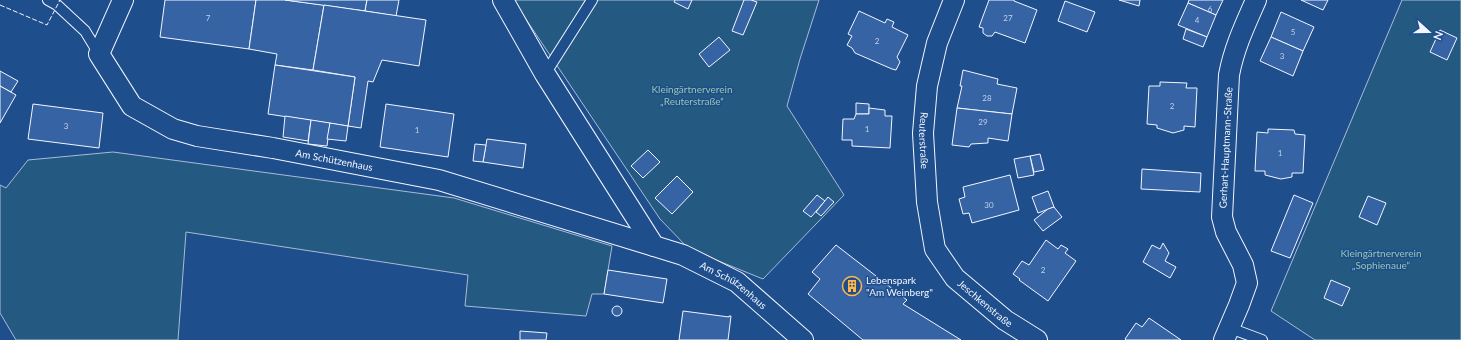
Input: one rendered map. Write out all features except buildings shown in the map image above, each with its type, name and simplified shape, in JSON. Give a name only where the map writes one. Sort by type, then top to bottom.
[{"type":"street","points":[[99,54],[123,0]]},
{"type":"street","points":[[503,0],[545,74],[654,246]]},
{"type":"street","name":"Reuterstraße","points":[[954,0],[938,43],[929,79],[923,133],[927,202],[935,249],[955,278]]},
{"type":"street","name":"Gerhart-Hauptmann-Straße","points":[[1227,334],[1247,283],[1243,265],[1226,232],[1222,217],[1228,75],[1238,39],[1256,0]]},
{"type":"street","name":"Am Schützenhaus","points":[[99,54],[132,106],[173,129],[198,136],[273,148],[439,180],[683,255],[737,282],[803,340]]},
{"type":"street","name":"Jeschkenstraße","points":[[955,278],[1005,320],[1037,340]]},
{"type":"lane","points":[[48,0],[57,5],[85,31],[99,54]]},
{"type":"lane","points":[[545,74],[592,0]]},
{"type":"lane","points":[[1227,334],[1262,340]]},
{"type":"green space","name":"Kleingärtnerverein „Reuterstraße“","points":[[513,0],[819,0],[787,106],[844,195],[763,279],[689,249],[660,219]]},
{"type":"green space","name":"Kleingärtnerverein „Sophienaue“","points":[[1402,0],[1461,0],[1461,340],[1315,340],[1271,311]]},
{"type":"green space","points":[[113,152],[454,198],[612,246],[604,294],[592,294],[586,316],[465,306],[468,275],[186,232],[178,340],[16,340],[0,313],[0,185],[6,188],[28,160]]},
{"type":"fence","points":[[0,5],[47,25],[60,0]]},
{"type":"place","name":"Lebenspark \"Am Weinberg\"","points":[[852,286]]}]
